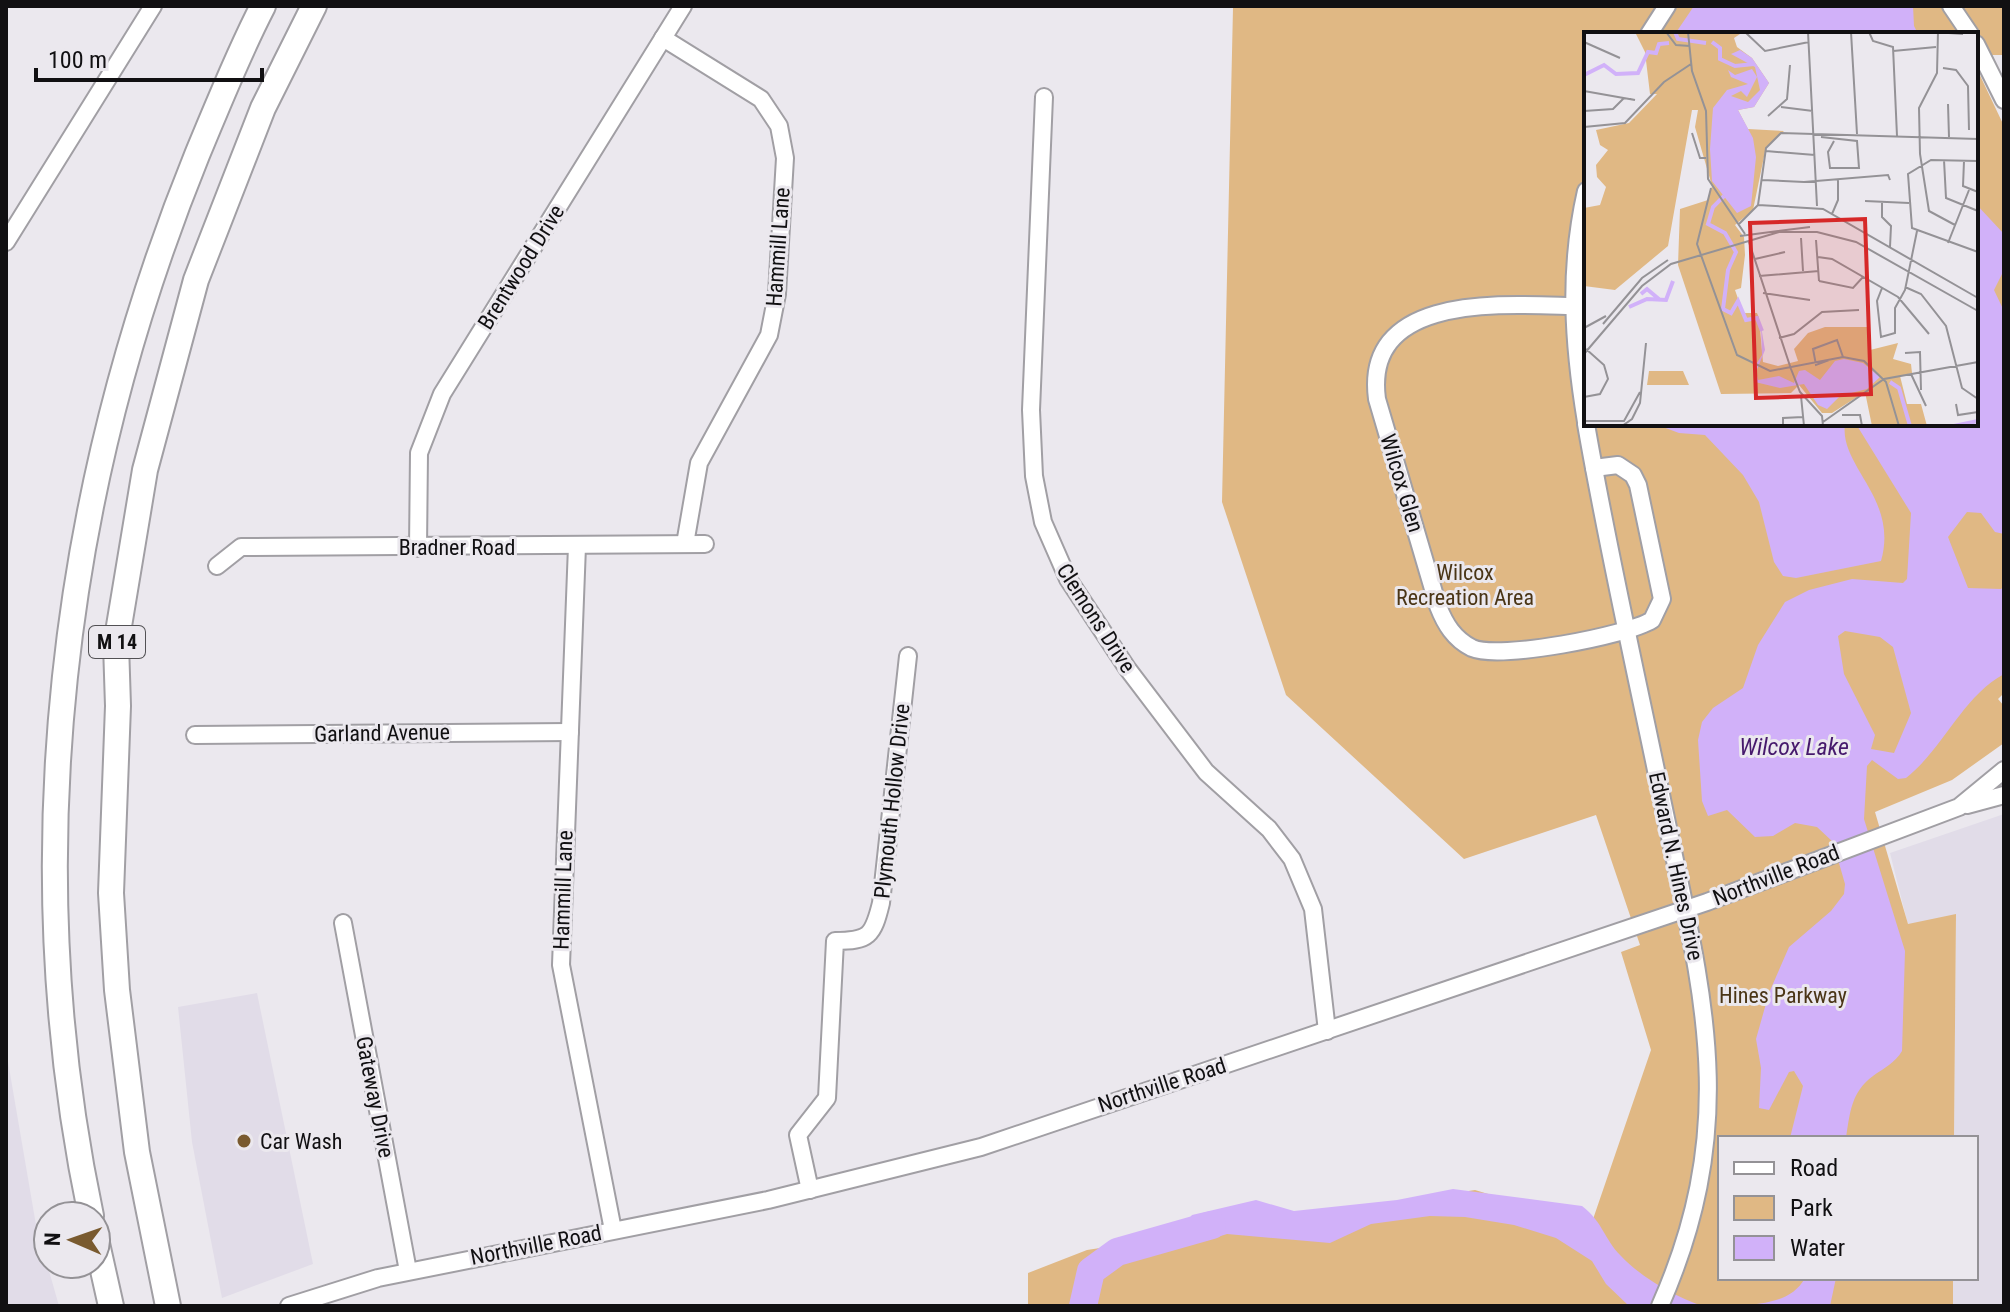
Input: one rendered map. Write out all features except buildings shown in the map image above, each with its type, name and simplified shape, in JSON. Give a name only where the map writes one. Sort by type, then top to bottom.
[{"type":"highway","name":"M 14","points":[[88,1200],[72,1108],[57,947],[57,744],[72,605],[88,508],[137,320],[171,220],[233,67],[263,6]]},
{"type":"highway","name":"M 14","points":[[168,1306],[137,1152],[116,978],[111,838],[118,706],[116,644],[145,470],[196,280],[263,108],[314,6]]},
{"type":"highway","points":[[105,1280],[111,1306]]},
{"type":"street","points":[[6,242],[153,6]]},
{"type":"street","name":"Brentwood Drive","points":[[418,548],[418,461],[432,414],[683,6]]},
{"type":"street","points":[[1650,32],[1667,6]]},
{"type":"street","points":[[1951,6],[1969,32]]},
{"type":"street","name":"Hammill Lane","points":[[663,38],[761,99],[779,126],[785,158],[777,294],[769,335],[699,463],[685,544]]},
{"type":"street","points":[[1978,48],[2004,100]]},
{"type":"street","name":"Clemons Drive","points":[[1044,97],[1031,410],[1034,476],[1043,522],[1068,579],[1127,668],[1206,772],[1269,829],[1292,859],[1313,909],[1327,1031]]},
{"type":"street","name":"Edward N. Hines Drive","points":[[1584,201],[1575,248],[1571,306],[1584,407]]},
{"type":"street","name":"Wilcox Glen","points":[[1571,306],[1507,306],[1414,320],[1392,335],[1382,349],[1375,365],[1377,399],[1438,606],[1452,633],[1474,649],[1510,652],[1627,632]]},
{"type":"street","name":"Edward N. Hines Drive","points":[[1587,426],[1687,909],[1706,1022],[1708,1112],[1694,1213],[1660,1306]]},
{"type":"street","points":[[1594,468],[1618,465],[1633,475],[1649,537],[1660,606],[1652,620],[1627,632]]},
{"type":"street","name":"Bradner Road","points":[[217,566],[241,547],[705,544]]},
{"type":"street","name":"Hammill Lane","points":[[577,546],[561,965],[613,1230]]},
{"type":"street","name":"Plymouth Hollow Drive","points":[[810,1190],[798,1135],[827,1098],[835,941],[861,941],[877,921],[908,656]]},
{"type":"street","name":"Garland Avenue","points":[[195,735],[570,732]]},
{"type":"street","name":"Northville Road","points":[[289,1306],[408,1271],[810,1190],[981,1147],[1687,909],[1959,807],[2004,770]]},
{"type":"street","points":[[1959,807],[2004,795]]},
{"type":"street","name":"Gateway Drive","points":[[343,923],[408,1271]]},
{"type":"shaded area","points":[[2004,814],[2004,1306],[1953,1306],[1953,1280],[1978,1280],[1978,1136],[1954,1136],[1956,915],[1908,925],[1890,853]]},
{"type":"shaded area","points":[[257,993],[313,1264],[222,1298],[192,1142],[178,1007]]},
{"type":"shaded area","points":[[6,1050],[32,1202],[32,1280],[52,1280],[59,1306],[6,1306]]},
{"type":"green space","points":[[2004,6],[2004,55],[1978,55],[1978,32],[1584,32],[1584,426],[1978,426],[1978,71],[2004,126],[2004,693],[1998,699],[2004,706],[2004,743],[1952,780],[1875,812],[1908,924],[1956,914],[1954,1136],[1718,1136],[1718,1280],[1953,1280],[1953,1306],[1028,1306],[1028,1273],[1087,1250],[1475,1190],[1591,1225],[1651,1050],[1621,952],[1640,945],[1596,815],[1464,859],[1286,695],[1222,502],[1233,8]]},
{"type":"water","points":[[1694,6],[1913,6],[1917,32],[1676,32]]},
{"type":"water","name":"Wilcox Lake","points":[[1978,206],[2004,234],[2004,270],[1994,290],[2004,311],[2004,534],[1995,532],[1981,513],[1967,512],[1948,537],[1968,588],[2001,589],[2004,586],[2004,674],[1976,696],[1906,778],[1898,779],[1872,760],[1867,766],[1864,819],[1905,951],[1902,1051],[1860,1089],[1853,1104],[1846,1136],[1790,1136],[1803,1086],[1794,1071],[1789,1072],[1769,1110],[1759,1108],[1761,1068],[1756,1039],[1769,993],[1789,947],[1831,911],[1844,894],[1845,884],[1833,842],[1817,827],[1795,823],[1773,836],[1755,837],[1727,810],[1708,816],[1702,801],[1698,740],[1702,722],[1713,708],[1743,688],[1758,645],[1785,602],[1809,590],[1852,579],[1903,583],[1907,579],[1911,513],[1857,426],[1978,426]],"holes":[[[1845,631],[1880,637],[1893,647],[1911,713],[1894,753],[1871,749],[1875,735],[1844,674],[1838,636]]]},
{"type":"water","points":[[1660,426],[1845,426],[1851,455],[1876,501],[1882,519],[1884,539],[1881,561],[1796,578],[1783,576],[1774,562],[1759,502],[1743,475],[1705,435],[1679,433]]},
{"type":"water","points":[[1453,1189],[1582,1206],[1595,1218],[1615,1250],[1629,1264],[1659,1286],[1702,1306],[1629,1306],[1606,1284],[1592,1261],[1556,1238],[1514,1225],[1465,1217],[1430,1216],[1371,1224],[1330,1243],[1227,1234],[1205,1241],[1177,1233],[1192,1215],[1256,1200],[1294,1211],[1397,1200]]},
{"type":"water","points":[[1804,1280],[1836,1280],[1830,1306],[1740,1306],[1785,1297]]},
{"type":"waterway","points":[[1083,1306],[1091,1271],[1117,1252],[1212,1225]]},
{"type":"place","name":"Car Wash","points":[[244,1141]]},
{"type":"park label","name":"Wilcox Recreation Area","points":[[1465,584]]},
{"type":"park label","name":"Hines Parkway","points":[[1783,995]]}]
